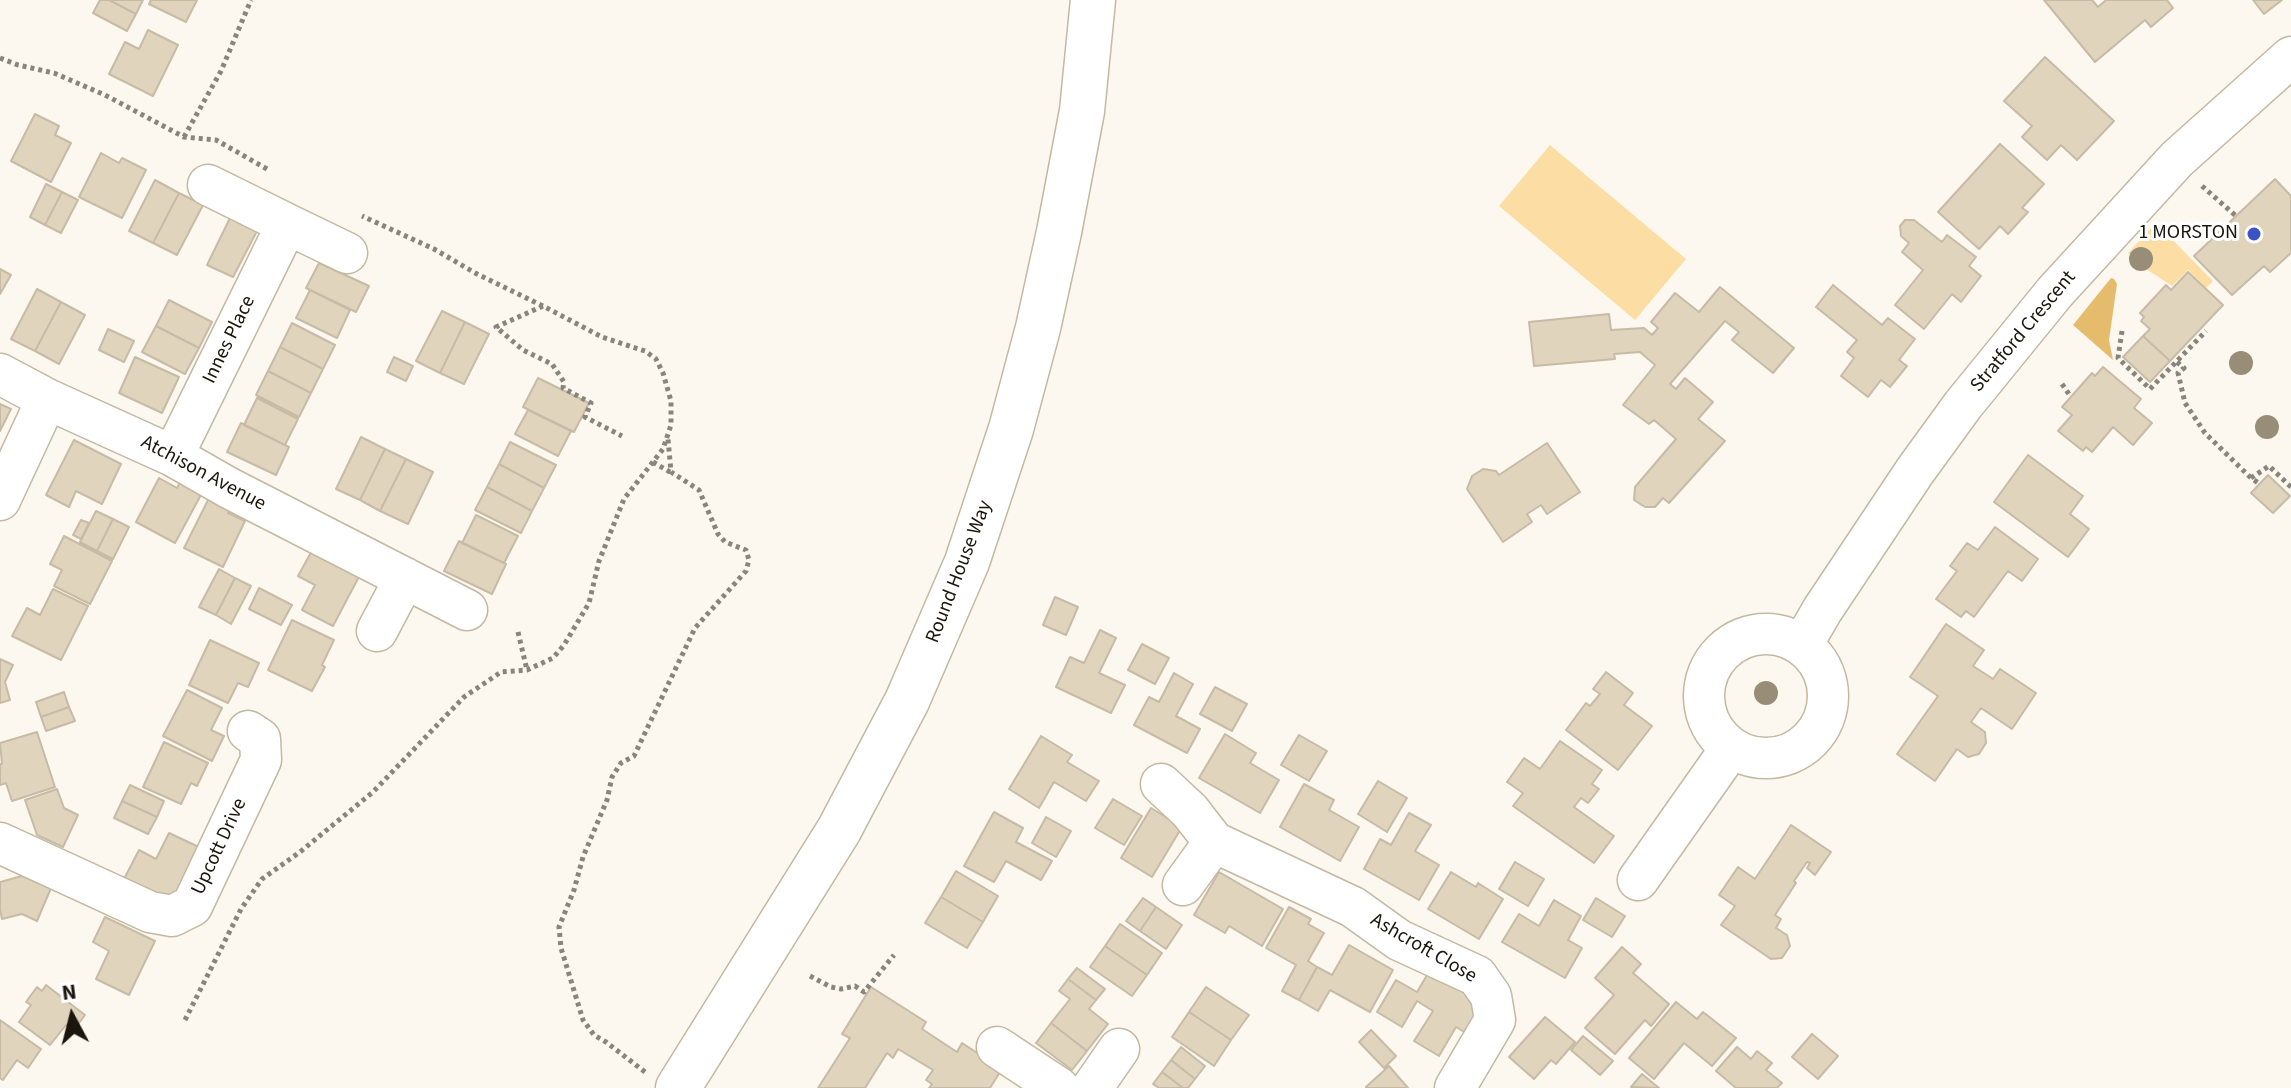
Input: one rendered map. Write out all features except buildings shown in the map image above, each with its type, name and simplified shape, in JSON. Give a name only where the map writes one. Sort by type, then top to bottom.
[{"type":"street","name":"Round House Way","points":[[678,1088],[839,830],[907,701],[967,562],[1011,429],[1047,287],[1082,111],[1093,0]]},
{"type":"street","name":"Stratford Crescent","points":[[1802,645],[1883,517],[1963,405],[2055,292],[2177,159],[2291,57]]},
{"type":"street","points":[[208,185],[347,253]]},
{"type":"street","name":"Innes Place","points":[[173,456],[287,224]]},
{"type":"street","name":"Atchison Avenue","points":[[0,374],[47,399],[173,456],[467,610]]},
{"type":"street","points":[[0,500],[47,399]]},
{"type":"street","points":[[377,631],[405,578]]},
{"type":"street","points":[[1757,634],[1781,635],[1802,645],[1820,665],[1828,688],[1826,713],[1814,736],[1795,751],[1771,758],[1753,757],[1731,748],[1712,727],[1705,707],[1705,683],[1715,660],[1733,643],[1757,634]]},
{"type":"street","name":"Upcott Drive","points":[[0,843],[150,912],[172,916],[192,906],[261,760],[260,739],[248,731]]},
{"type":"street","points":[[1638,880],[1731,748]]},
{"type":"street","name":"Ashcroft Close","points":[[1161,784],[1190,811],[1214,842],[1353,907],[1399,940],[1477,976],[1491,996],[1495,1020],[1455,1088]]},
{"type":"street","points":[[1183,885],[1214,842]]},
{"type":"street","points":[[997,1047],[1059,1088]]},
{"type":"street","points":[[1092,1088],[1119,1049]]},
{"type":"path","points":[[184,137],[221,71],[251,0]]},
{"type":"path","points":[[0,58],[54,73],[80,84],[184,137],[216,140],[277,175]]},
{"type":"path","points":[[2177,159],[2236,216]]},
{"type":"path","points":[[185,1020],[241,909],[262,879],[373,792],[464,697],[501,672],[527,670],[553,658],[589,603],[599,561],[624,499],[663,449],[671,425],[671,401],[656,359],[645,351],[602,337],[434,249],[348,209]]},
{"type":"path","points":[[543,306],[496,327],[523,350],[552,364],[564,382],[563,388],[591,403],[585,417],[622,436]]},
{"type":"path","points":[[2122,331],[2118,358],[2150,389],[2206,331]]},
{"type":"path","points":[[2173,364],[2184,368],[2178,373],[2185,403],[2205,433],[2260,484]]},
{"type":"path","points":[[2062,384],[2071,397]]},
{"type":"path","points":[[667,438],[671,472]]},
{"type":"path","points":[[638,1068],[594,1035],[583,1020],[561,948],[559,927],[607,800],[612,777],[621,763],[634,756],[695,628],[746,571],[749,560],[746,550],[725,542],[718,534],[699,490],[653,462]]},
{"type":"path","points":[[2251,478],[2269,466],[2291,487]]},
{"type":"path","points":[[518,632],[527,670]]},
{"type":"path","points":[[810,976],[831,987],[841,989],[855,986],[864,992],[894,955]]},
{"type":"shaded area","points":[[1550,145],[1686,259],[1635,320],[1499,206]]},
{"type":"shaded area","points":[[2156,223],[2213,281],[2206,288],[2188,270],[2172,286],[2140,265],[2128,253]]},
{"type":"shaded area","points":[[2111,278],[2117,284],[2109,340],[2113,360],[2073,325]]},
{"type":"place","name":"1 MORSTON","points":[[2254,234]]}]
